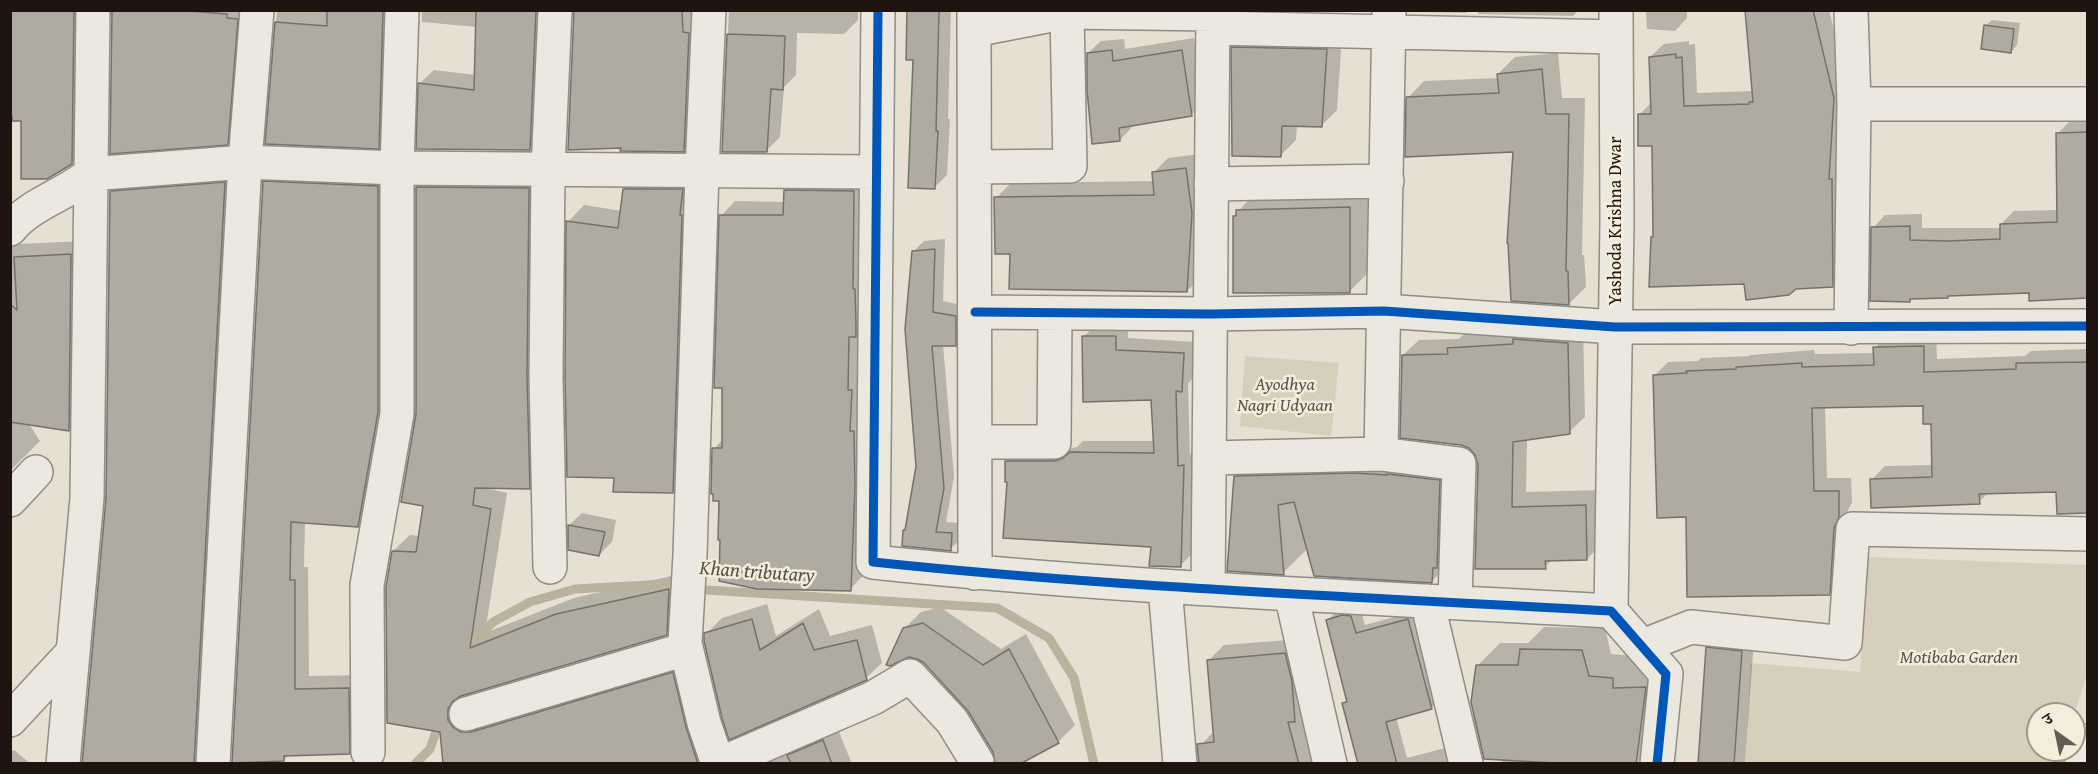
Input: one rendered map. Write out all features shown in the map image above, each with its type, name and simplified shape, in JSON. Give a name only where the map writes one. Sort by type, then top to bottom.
[{"type":"street","points":[[63,764],[87,498],[93,10]]},
{"type":"street","points":[[213,764],[245,162],[257,10]]},
{"type":"street","points":[[368,752],[367,585],[397,414],[397,168],[402,10]]},
{"type":"street","points":[[550,567],[546,376],[548,170],[555,10]]},
{"type":"street","points":[[710,10],[702,171],[686,649],[701,712],[719,764],[873,698],[910,676],[952,721],[977,762],[974,764]]},
{"type":"street","points":[[878,10],[873,562],[975,573],[1165,587],[1611,611],[1666,674],[1657,764]]},
{"type":"street","points":[[1851,10],[1854,104],[1851,328]]},
{"type":"street","points":[[975,573],[974,20],[1067,12],[1213,17],[1616,24]]},
{"type":"street","points":[[975,167],[1070,166],[1067,12]]},
{"type":"street","points":[[1208,589],[1213,17]]},
{"type":"street","points":[[1382,454],[1389,20]]},
{"type":"street","name":"Yashoda Krishna Dwar","points":[[1611,611],[1617,222],[1616,24]]},
{"type":"street","points":[[1854,104],[2088,104]]},
{"type":"street","points":[[10,229],[21,216],[79,183],[90,174],[245,162],[397,168],[876,172]]},
{"type":"street","points":[[1211,184],[1387,181]]},
{"type":"street","points":[[975,312],[1210,314],[1384,311],[1615,327],[2088,326]]},
{"type":"street","points":[[975,442],[1054,442],[1055,313]]},
{"type":"street","points":[[1209,458],[1382,454],[1459,465],[1441,602],[1466,764]]},
{"type":"street","points":[[10,500],[36,472]]},
{"type":"street","points":[[1643,646],[1691,627],[1845,643],[1853,530],[2088,534]]},
{"type":"street","points":[[1165,587],[1180,764]]},
{"type":"street","points":[[1292,594],[1330,764]]},
{"type":"street","points":[[466,714],[686,649]]},
{"type":"street","points":[[10,720],[73,652]]},
{"type":"street","points":[[2081,764],[2088,741]]},
{"type":"green space","name":"Ayodhya Nagri Udyaan","points":[[1245,356],[1339,363],[1331,436],[1240,426]]},
{"type":"green space","name":"Motibaba Garden","points":[[1868,557],[2087,565],[2087,674],[2078,702],[2026,702],[2026,762],[2059,763],[1746,763],[1750,663],[1860,672]]},
{"type":"building","points":[[10,10],[74,10],[72,164],[47,179],[21,179],[21,121],[12,121],[12,116],[10,116]]},
{"type":"building","points":[[112,10],[177,10],[227,14],[227,18],[238,19],[228,145],[110,154]]},
{"type":"building","points":[[327,10],[383,10],[379,149],[265,144],[275,22],[327,26]]},
{"type":"building","points":[[476,10],[536,10],[530,150],[416,149],[418,83],[474,90]]},
{"type":"building","points":[[574,10],[682,10],[683,32],[689,33],[684,152],[620,151],[621,148],[568,150]]},
{"type":"building","points":[[907,10],[939,10],[935,189],[908,188],[913,60],[906,60]]},
{"type":"building","points":[[1745,10],[1813,10],[1834,98],[1829,179],[1832,179],[1833,287],[1796,289],[1789,295],[1746,300],[1744,284],[1649,287],[1651,237],[1653,237],[1652,146],[1638,146],[1638,114],[1651,114],[1649,57],[1676,54],[1676,58],[1682,57],[1684,106],[1749,104],[1753,102]]},
{"type":"building","points":[[1984,25],[2014,29],[2011,53],[1981,49]]},
{"type":"building","points":[[727,34],[785,36],[783,90],[771,89],[767,152],[722,152]]},
{"type":"building","points":[[1231,47],[1327,49],[1322,127],[1282,126],[1281,157],[1232,156]]},
{"type":"building","points":[[1112,50],[1113,61],[1182,50],[1192,116],[1119,128],[1120,141],[1092,144],[1087,90],[1087,53]]},
{"type":"building","points":[[1542,69],[1546,114],[1569,114],[1566,271],[1568,271],[1569,305],[1511,301],[1507,243],[1513,152],[1405,157],[1406,97],[1499,93],[1497,74]]},
{"type":"building","points":[[2088,132],[2088,298],[2029,301],[2029,293],[1948,296],[1948,298],[1910,299],[1910,302],[1870,301],[1871,227],[1910,226],[1910,240],[1947,241],[2000,239],[2000,224],[2057,222],[2056,133]]},
{"type":"building","points":[[1186,168],[1192,213],[1187,292],[1009,289],[1010,254],[995,254],[994,197],[1154,195],[1152,172]]},
{"type":"building","points":[[263,181],[378,186],[378,412],[358,527],[291,522],[290,580],[295,580],[295,689],[349,688],[350,754],[284,756],[284,761],[232,763]]},
{"type":"building","points":[[225,182],[194,764],[82,764],[106,498],[110,191]]},
{"type":"building","points":[[416,187],[529,188],[527,376],[530,489],[475,488],[473,505],[491,509],[470,648],[556,614],[669,589],[667,635],[461,696],[453,701],[448,709],[448,720],[461,732],[471,732],[673,672],[686,727],[698,764],[443,764],[440,732],[387,723],[386,587],[392,551],[416,552],[423,506],[401,502],[416,414]]},
{"type":"building","points":[[623,189],[683,189],[680,215],[682,215],[673,493],[613,492],[614,478],[567,477],[566,221],[618,228]]},
{"type":"building","points":[[784,190],[854,191],[853,289],[855,289],[856,337],[849,337],[848,390],[852,390],[850,431],[854,431],[855,488],[851,591],[757,589],[719,581],[719,501],[713,501],[713,494],[711,494],[712,448],[722,448],[722,388],[714,388],[719,215],[783,215]]},
{"type":"building","points":[[1350,207],[1350,293],[1233,293],[1233,216],[1236,216],[1236,210]]},
{"type":"building","points":[[935,249],[933,312],[956,316],[956,346],[932,346],[944,488],[936,532],[952,533],[951,551],[902,546],[916,466],[905,329],[912,251]]},
{"type":"building","points":[[71,254],[69,431],[10,422],[10,304],[17,310],[14,257]]},
{"type":"building","points":[[1082,336],[1116,336],[1116,350],[1184,353],[1182,392],[1176,391],[1178,466],[1184,465],[1181,567],[1149,566],[1151,547],[1003,538],[1007,482],[1005,482],[1005,461],[1055,461],[1070,452],[1154,453],[1151,400],[1083,402]]},
{"type":"building","points":[[1513,339],[1568,343],[1570,434],[1513,442],[1512,507],[1586,505],[1587,560],[1545,561],[1546,569],[1475,569],[1478,465],[1475,455],[1469,448],[1461,445],[1400,438],[1402,355],[1448,354],[1447,348],[1513,344]]},
{"type":"building","points":[[1924,346],[1924,372],[2016,369],[2016,363],[2088,362],[2088,513],[2057,514],[2056,492],[1979,494],[1980,504],[1871,508],[1870,479],[1932,477],[1931,424],[1923,424],[1923,406],[1812,408],[1814,491],[1839,491],[1839,517],[1834,528],[1830,595],[1687,597],[1686,517],[1657,518],[1653,375],[1802,363],[1802,367],[1874,365],[1873,347]]},
{"type":"building","points":[[1354,473],[1440,480],[1437,568],[1433,568],[1432,583],[1314,576],[1294,502],[1278,505],[1284,575],[1227,571],[1234,476]]},
{"type":"building","points":[[568,525],[605,532],[599,556],[568,550]]},
{"type":"building","points":[[1342,615],[1351,616],[1356,633],[1408,619],[1432,709],[1386,722],[1397,764],[1358,764],[1342,703],[1347,702],[1326,620]]},
{"type":"building","points":[[752,619],[760,650],[803,623],[814,650],[857,640],[867,680],[729,740],[704,641],[704,633]]},
{"type":"building","points":[[923,623],[983,665],[1009,649],[1059,743],[1020,764],[995,764],[993,752],[968,711],[924,663],[909,657],[890,666],[886,665],[903,628]]},
{"type":"building","points":[[1706,647],[1742,651],[1734,764],[1698,764]]},
{"type":"building","points":[[1520,649],[1582,650],[1589,676],[1613,678],[1613,688],[1646,687],[1636,764],[1572,764],[1484,759],[1471,702],[1476,665],[1518,665]]},
{"type":"building","points":[[1285,653],[1292,681],[1295,722],[1288,722],[1299,764],[1199,764],[1197,744],[1214,742],[1207,660]]},
{"type":"building","points":[[823,740],[832,764],[791,764],[787,755]]},
{"type":"waterway","name":"Khan tributary","points":[[462,653],[493,622],[530,602],[575,589],[666,584],[706,590],[997,608],[1049,638],[1074,678],[1094,764]]},
{"type":"waterway","name":"Khan tributary","points":[[415,764],[430,749],[440,720]]},
{"type":"cycle path","points":[[878,10],[873,562],[1057,579],[1611,611],[1666,674],[1657,764]]},
{"type":"cycle path","points":[[975,312],[1210,314],[1384,311],[1615,327],[2088,326]]}]
